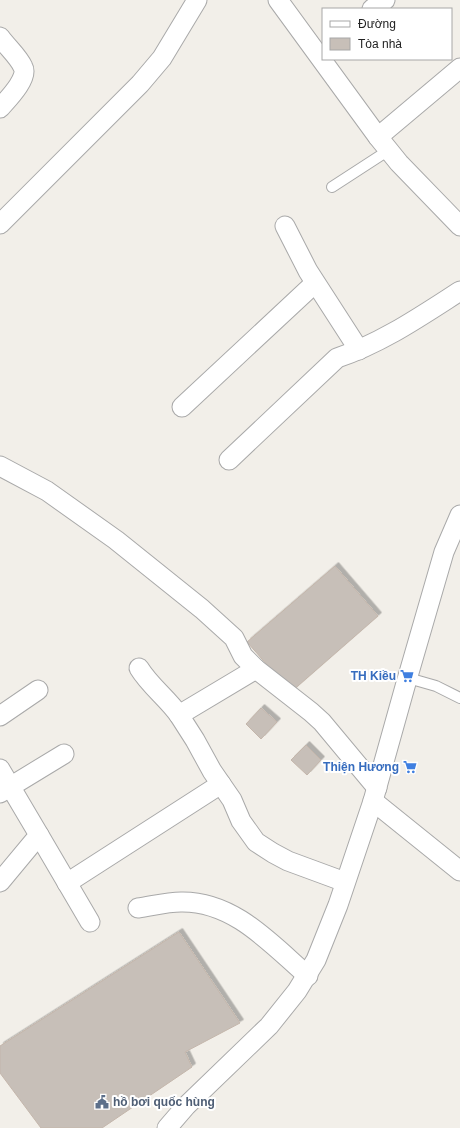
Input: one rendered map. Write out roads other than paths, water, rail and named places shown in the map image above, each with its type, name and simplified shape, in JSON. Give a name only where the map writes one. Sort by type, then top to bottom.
[{"type":"street","points":[[0,224],[140,84],[162,58],[197,0]]},
{"type":"street","points":[[278,0],[318,45]]},
{"type":"street","points":[[373,8],[385,0]]},
{"type":"street","points":[[0,37],[24,68],[25,75],[19,85],[0,108]]},
{"type":"street","points":[[328,60],[383,144],[460,226]]},
{"type":"street","points":[[383,144],[460,68]]},
{"type":"street","points":[[285,226],[315,283],[359,350]]},
{"type":"street","points":[[182,408],[315,283]]},
{"type":"street","points":[[228,460],[337,358],[359,350],[408,324],[460,291]]},
{"type":"street","points":[[0,466],[47,491],[116,540],[202,609],[234,638],[244,656],[256,669],[322,722],[375,795],[460,871]]},
{"type":"street","points":[[167,1128],[186,1106],[269,1026],[298,992],[316,960],[327,935],[375,795],[444,552],[460,515]]},
{"type":"street","points":[[139,668],[146,680],[170,703],[179,715],[212,771],[232,800],[241,821],[256,842],[288,861],[345,882]]},
{"type":"street","points":[[179,715],[256,669]]},
{"type":"street","points":[[0,716],[38,690]]},
{"type":"street","points":[[5,790],[64,754]]},
{"type":"street","points":[[0,769],[5,790],[39,835],[90,922]]},
{"type":"street","points":[[67,883],[221,784]]},
{"type":"street","points":[[0,882],[39,835]]},
{"type":"street","points":[[138,908],[181,902],[220,908],[248,924],[308,976]]},
{"type":"lane","points":[[332,186],[383,144]]},
{"type":"lane","points":[[408,678],[436,686],[460,698]]},
{"type":"place","name":"TH Kiều","points":[[407,676]]},
{"type":"place","name":"Thiện Hương","points":[[410,767]]},
{"type":"place","name":"hồ bơi quốc hùng","points":[[102,1102]]}]
